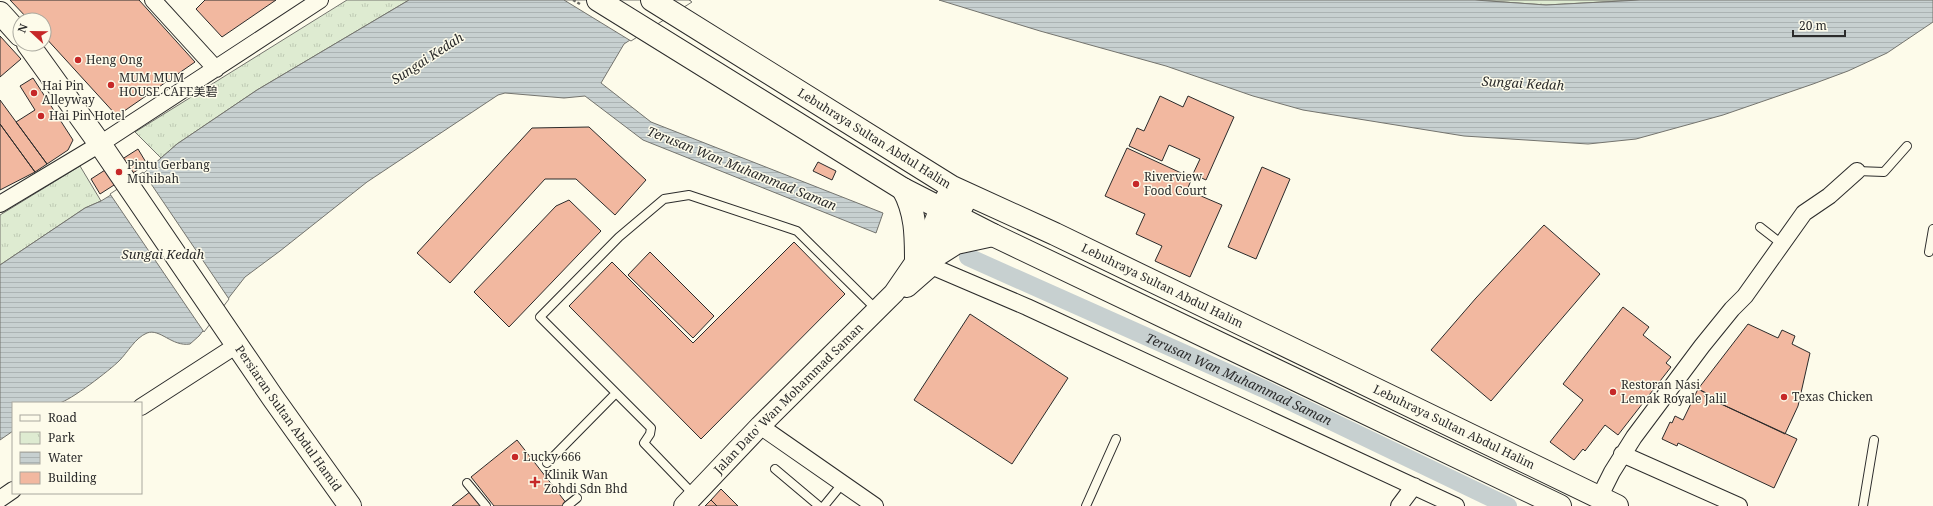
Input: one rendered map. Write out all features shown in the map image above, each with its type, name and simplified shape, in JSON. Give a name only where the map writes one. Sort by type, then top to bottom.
[{"type":"main road","name":"Lebuhraya Sultan Abdul Halim","points":[[598,0],[902,189],[993,235],[1560,506]]},
{"type":"main road","name":"Lebuhraya Sultan Abdul Halim","points":[[652,0],[960,191],[1062,238],[1608,502]]},
{"type":"main road","points":[[0,14],[12,26]]},
{"type":"main road","name":"Persiaran Sultan Abdul Hamid","points":[[34,52],[105,151],[232,338],[350,506]]},
{"type":"main road","points":[[902,189],[913,212],[916,239],[928,261],[956,243],[968,239],[993,235]]},
{"type":"street","points":[[153,0],[216,69]]},
{"type":"street","points":[[0,204],[105,151],[216,69],[320,0]]},
{"type":"street","points":[[1608,502],[1622,454],[1702,346],[1732,309],[1745,296],[1804,213],[1829,196],[1857,171]]},
{"type":"street","name":"Jalan Dato' Wan Mohammad Saman","points":[[689,501],[760,426],[928,261],[929,236],[948,213],[960,191]]},
{"type":"street","points":[[928,261],[1456,506]]},
{"type":"street","points":[[142,406],[232,338]]},
{"type":"street","points":[[760,426],[875,506]]},
{"type":"street","points":[[1622,454],[1739,506]]},
{"type":"street","points":[[1399,506],[1414,486]]},
{"type":"street","points":[[0,499],[12,491]]},
{"type":"lane","points":[[1857,171],[1884,172],[1907,146]]},
{"type":"lane","points":[[689,501],[644,443],[650,434],[651,428],[540,317],[619,237],[664,199],[689,195],[797,231],[877,310]]},
{"type":"lane","points":[[1760,227],[1782,244]]},
{"type":"lane","points":[[1929,252],[1933,229]]},
{"type":"lane","points":[[547,463],[616,393]]},
{"type":"lane","points":[[1086,506],[1116,439]]},
{"type":"lane","points":[[1863,506],[1874,440]]},
{"type":"lane","points":[[775,469],[819,506]]},
{"type":"lane","points":[[467,483],[486,506]]},
{"type":"lane","points":[[824,506],[842,484]]},
{"type":"lane","points":[[567,506],[577,498]]},
{"type":"green space","points":[[347,0],[409,0],[257,90],[177,144],[161,158],[135,132]]},
{"type":"green space","points":[[1475,0],[1640,0],[1546,5]]},
{"type":"green space","points":[[80,166],[101,201],[85,208],[0,265],[0,215]]},
{"type":"water","name":"Sungai Kedah","points":[[409,0],[691,0],[624,44],[601,83],[651,122],[883,213],[876,233],[643,140],[585,96],[564,98],[505,93],[498,95],[367,182],[245,277],[199,336],[190,344],[178,343],[152,332],[143,335],[119,361],[72,397],[62,402],[12,402],[12,432],[0,440],[0,265],[85,208],[101,201],[137,179],[177,144],[257,90]]},
{"type":"water","name":"Sungai Kedah","points":[[939,0],[1475,0],[1546,5],[1640,0],[1933,0],[1933,22],[1887,53],[1848,71],[1813,84],[1723,115],[1636,139],[1588,144],[1464,136],[1303,110],[1253,96],[1166,66],[1040,31]]},
{"type":"pier","points":[[564,0],[689,0],[692,2],[631,41]]},
{"type":"pier","points":[[143,172],[229,299],[204,332],[110,194]]},
{"type":"building","points":[[10,0],[139,0],[195,62],[117,116],[52,45],[52,12],[21,12]]},
{"type":"building","points":[[205,0],[276,0],[222,37],[196,9]]},
{"type":"building","points":[[0,36],[12,49],[12,52],[15,52],[21,59],[0,77]]},
{"type":"building","name":"Hai Pin Hotel","points":[[33,78],[73,140],[68,150],[47,164],[16,122],[35,110],[20,86]]},
{"type":"building","points":[[1160,96],[1183,107],[1188,96],[1234,117],[1206,180],[1193,174],[1200,159],[1169,145],[1162,161],[1129,146],[1137,128],[1144,131]]},
{"type":"building","points":[[0,100],[47,164],[35,172],[0,124]]},
{"type":"building","points":[[0,124],[35,172],[0,190]]},
{"type":"building","points":[[589,127],[646,180],[615,215],[576,179],[545,179],[450,283],[417,253],[532,128]]},
{"type":"building","points":[[1127,148],[1192,178],[1187,190],[1222,205],[1190,277],[1155,261],[1162,246],[1136,234],[1145,214],[1105,196]]},
{"type":"building","name":"Pintu Gerbang Muhibah","points":[[138,149],[147,164],[100,194],[91,179]]},
{"type":"building","points":[[818,162],[836,171],[832,180],[813,171]]},
{"type":"building","points":[[1262,167],[1290,179],[1256,259],[1228,247]]},
{"type":"building","points":[[569,200],[601,231],[509,327],[474,292],[556,206]]},
{"type":"building","points":[[1544,225],[1600,274],[1491,401],[1431,350],[1476,298]]},
{"type":"building","points":[[794,242],[845,294],[701,439],[569,306],[612,262],[693,343]]},
{"type":"building","points":[[650,252],[714,316],[693,338],[628,275]]},
{"type":"building","name":"Restoran Nasi Lemak Royale Jalil","points":[[1623,307],[1649,327],[1643,335],[1671,357],[1666,363],[1671,367],[1618,435],[1605,425],[1585,451],[1583,449],[1574,460],[1550,442],[1583,400],[1563,384]]},
{"type":"building","points":[[970,314],[1068,378],[1012,464],[914,400]]},
{"type":"building","points":[[1748,324],[1778,338],[1782,330],[1795,336],[1792,344],[1810,353],[1798,406],[1785,434],[1704,396],[1706,393],[1698,389]]},
{"type":"building","points":[[1698,389],[1706,393],[1704,396],[1797,439],[1774,488],[1678,443],[1677,446],[1662,439],[1670,422],[1672,423],[1675,416],[1683,420]]},
{"type":"building","points":[[517,440],[567,504],[564,506],[494,506],[471,477]]},
{"type":"building","points":[[721,489],[738,506],[717,506],[711,500]]},
{"type":"building","points":[[471,491],[483,506],[452,506]]},
{"type":"building","points":[[711,500],[717,506],[705,506]]},
{"type":"waterway","name":"Terusan Wan Muhammad Saman","points":[[968,257],[1264,389],[1508,506]]},
{"type":"place","name":"Heng Ong","points":[[78,60]]},
{"type":"place","name":"MUM MUM HOUSE CAFE美碧","points":[[111,85]]},
{"type":"place","name":"Hai Pin Alleyway","points":[[34,93]]},
{"type":"place","name":"Hai Pin Hotel","points":[[41,116]]},
{"type":"place","name":"Pintu Gerbang Muhibah","points":[[119,172]]},
{"type":"place","name":"Riverview Food Court","points":[[1136,184]]},
{"type":"place","name":"Restoran Nasi Lemak Royale Jalil","points":[[1613,392]]},
{"type":"place","name":"Texas Chicken","points":[[1784,397]]},
{"type":"place","name":"Lucky 666","points":[[515,457]]},
{"type":"place","name":"Klinik Wan Zohdi Sdn Bhd","points":[[535,482]]}]
